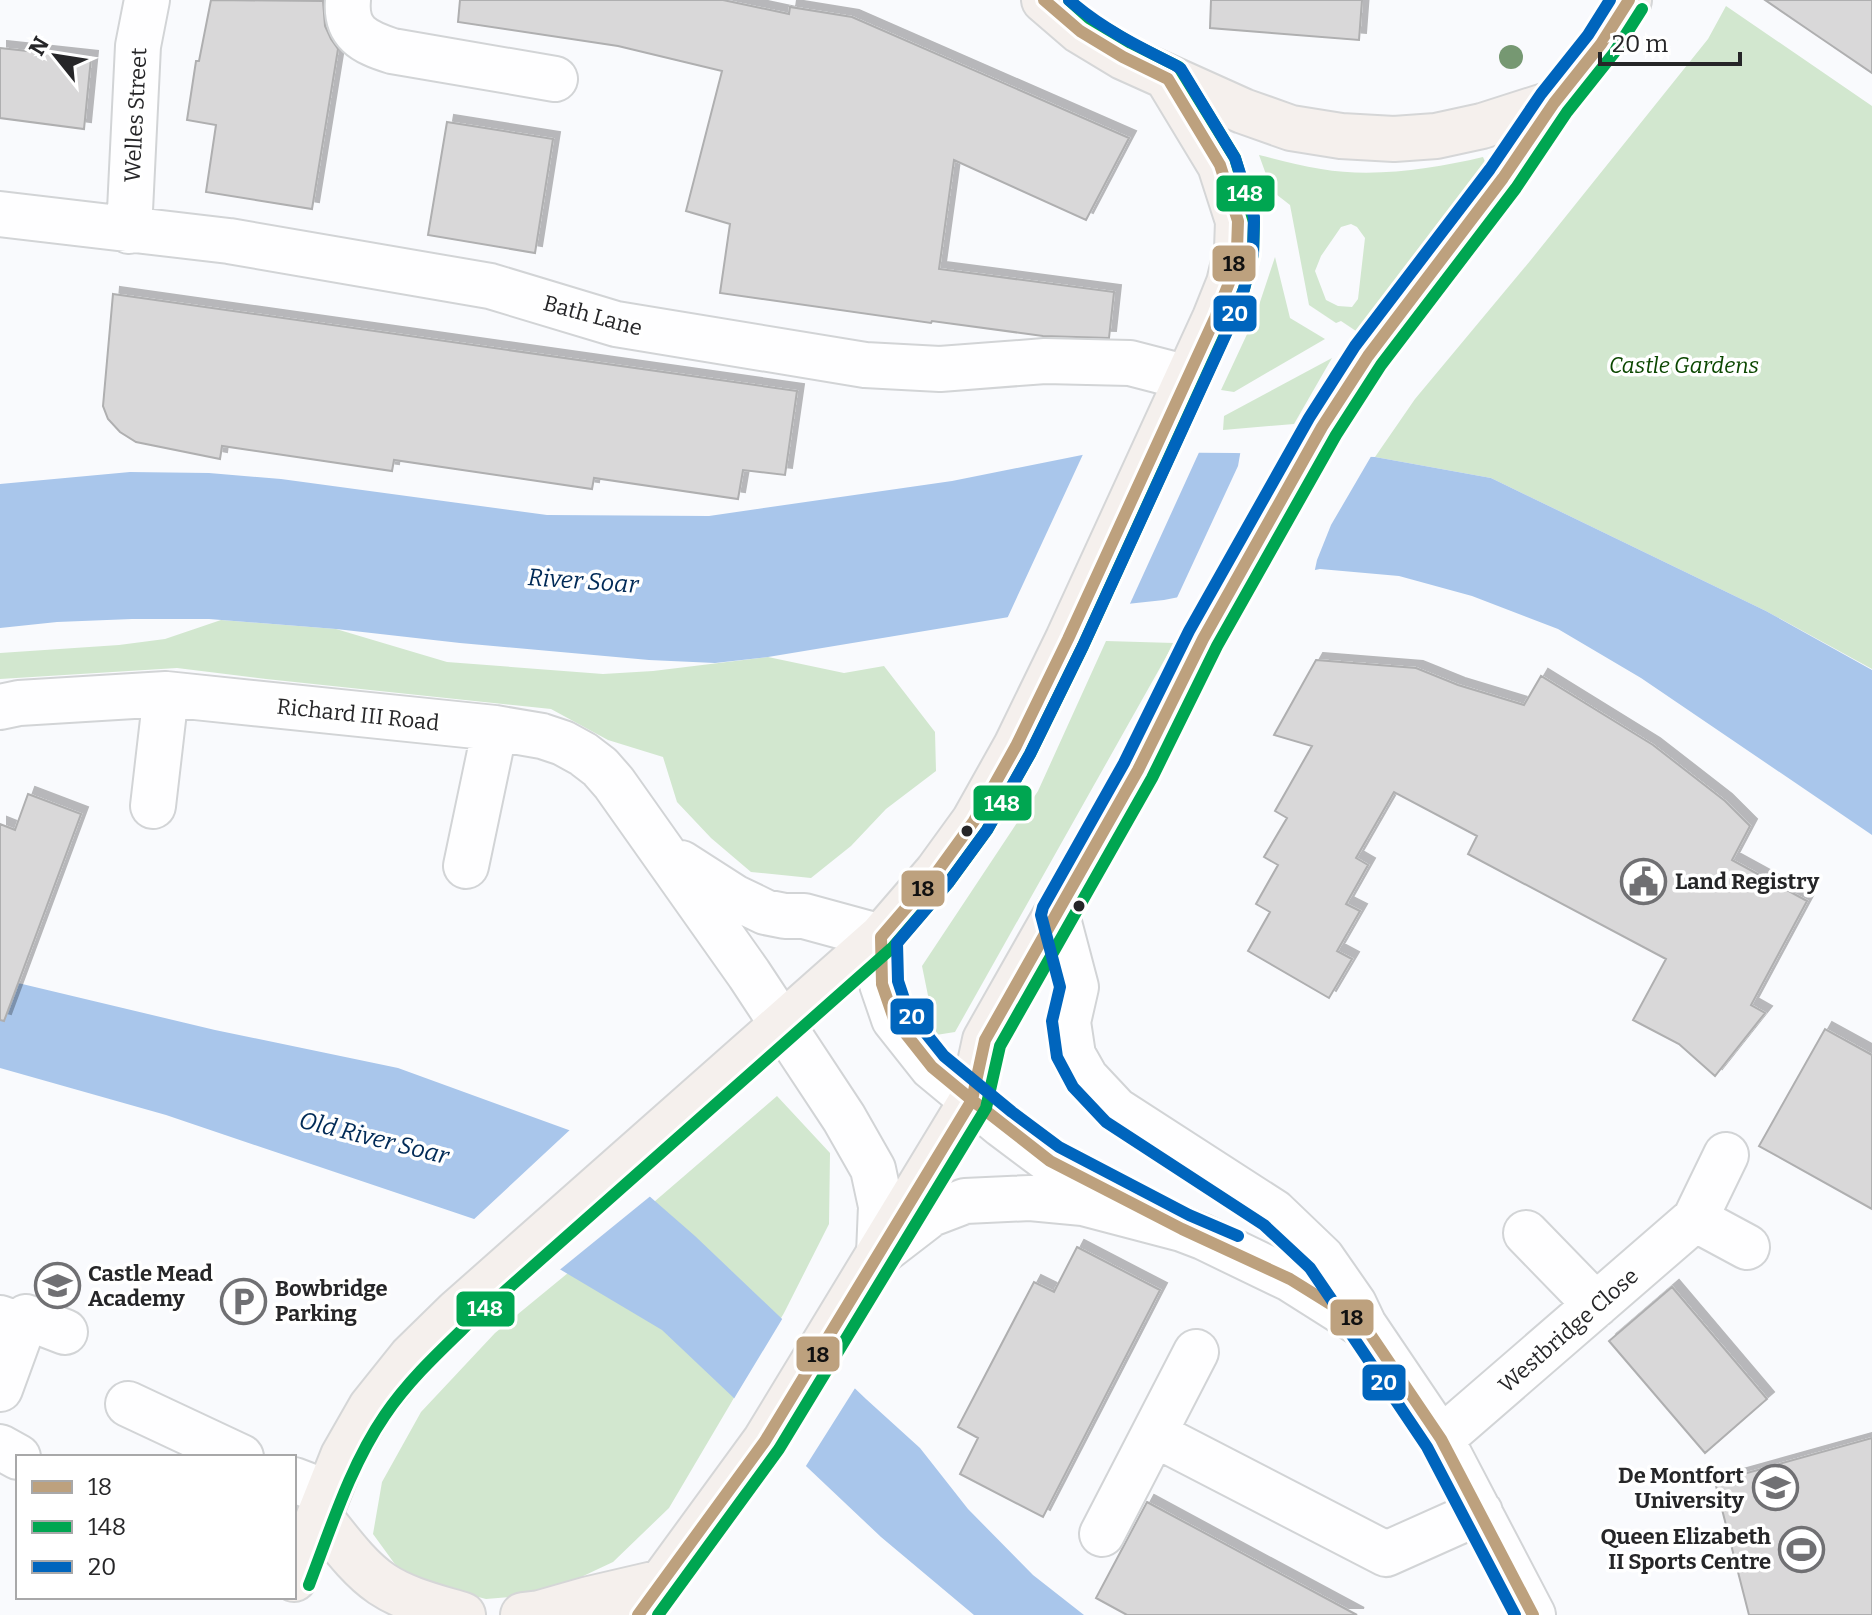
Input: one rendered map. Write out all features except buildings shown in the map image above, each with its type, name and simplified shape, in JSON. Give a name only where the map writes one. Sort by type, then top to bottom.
[{"type":"main road","points":[[1044,0],[1080,31],[1123,57],[1243,111],[1291,128],[1341,136],[1394,139],[1436,136],[1482,126],[1554,103]]},
{"type":"main road","points":[[523,1615],[589,1599],[650,1599],[765,1441],[972,1100],[985,1040],[1138,770],[1203,639],[1322,427],[1368,356],[1503,178],[1554,103],[1601,44],[1629,0]]},
{"type":"main road","points":[[296,1566],[314,1496],[343,1456],[371,1407],[411,1357],[457,1312],[881,937],[937,872],[974,821],[1016,746],[1068,639],[1229,283],[1237,250],[1238,221],[1220,165],[1168,79]]},
{"type":"main road","points":[[314,1496],[345,1548],[383,1585],[420,1602],[463,1615]]},
{"type":"street","name":"Welles Street","points":[[129,231],[138,46],[147,0]]},
{"type":"street","points":[[348,0],[347,15],[356,32],[369,43],[392,51],[555,79]]},
{"type":"street","name":"Bath Lane","points":[[0,214],[229,241],[490,286],[616,324],[865,365],[940,369],[1045,361],[1130,363],[1188,378]]},
{"type":"street","points":[[153,806],[166,694]]},
{"type":"street","name":"Richard III Road","points":[[0,707],[19,703],[166,694],[495,728],[542,736],[583,754],[614,783],[665,853],[783,1024],[873,1169],[881,1206],[872,1265]]},
{"type":"street","points":[[466,866],[495,728]]},
{"type":"street","name":"Richard III Road","points":[[665,853],[734,897],[765,912],[804,916],[881,937]]},
{"type":"street","points":[[1057,915],[1076,987],[1068,1022],[1073,1055],[1086,1078],[1116,1110],[1274,1212],[1322,1258],[1441,1439],[1533,1615]]},
{"type":"street","points":[[881,937],[882,984],[894,1019],[932,1067],[972,1100],[1050,1161],[1182,1229],[1290,1279],[1364,1325]]},
{"type":"street","name":"Westbridge Close","points":[[1441,1439],[1695,1219],[1726,1155]]},
{"type":"street","points":[[872,1265],[931,1214],[965,1201],[1030,1198],[1083,1203],[1182,1229]]},
{"type":"street","points":[[1695,1219],[1747,1247]]},
{"type":"street","points":[[1526,1233],[1596,1305]]},
{"type":"street","points":[[0,1389],[29,1326]]},
{"type":"street","points":[[1102,1534],[1196,1352]]},
{"type":"street","points":[[128,1404],[237,1455]]},
{"type":"street","points":[[1154,1434],[1386,1554],[1480,1512]]},
{"type":"green space","name":"Castle Gardens","points":[[1726,6],[1872,106],[1872,669],[1766,611],[1491,478],[1375,457],[1415,399],[1708,39]]},
{"type":"green space","points":[[1259,155],[1313,168],[1361,173],[1423,168],[1483,157],[1487,166],[1356,331],[1341,321],[1336,323],[1309,305],[1290,205],[1272,191]],"holes":[[[1351,224],[1365,238],[1358,299],[1352,307],[1338,306],[1326,300],[1315,271],[1321,256],[1341,227]]]},
{"type":"green space","points":[[1275,257],[1290,318],[1325,339],[1234,392],[1221,390],[1255,317]]},
{"type":"green space","points":[[1332,358],[1294,424],[1223,430],[1224,416]]},
{"type":"green space","points":[[221,620],[336,629],[447,662],[603,674],[768,657],[844,673],[884,666],[935,732],[936,771],[886,809],[851,846],[811,878],[751,872],[711,838],[677,802],[663,757],[608,740],[551,709],[177,668],[0,679],[0,653],[165,639]]},
{"type":"green space","points":[[1106,641],[1174,643],[955,1032],[936,1035],[922,966],[1038,791]]},
{"type":"green space","points":[[777,1096],[830,1153],[829,1224],[784,1313],[669,1508],[613,1562],[545,1594],[486,1599],[405,1578],[373,1534],[382,1482],[421,1412],[495,1333]]},
{"type":"water","name":"River Soar","points":[[1097,452],[1375,457],[1491,478],[1766,611],[1872,670],[1872,835],[1641,678],[1558,629],[1472,596],[1399,576],[1320,569],[1164,600],[1015,616],[715,663],[649,660],[209,619],[57,622],[0,628],[0,484],[130,472],[209,473],[281,479],[547,515],[709,516],[952,481]]},
{"type":"water","name":"Old River Soar","points":[[0,976],[18,983],[215,1030],[398,1068],[577,1133],[695,1236],[920,1448],[968,1509],[1033,1575],[1084,1615],[974,1615],[881,1537],[662,1330],[477,1220],[166,1115],[0,1068]]},
{"type":"pier","points":[[1201,448],[1128,608],[1006,621],[1085,450]]},
{"type":"pier","points":[[1241,449],[1373,453],[1331,525],[1314,574],[1175,602],[1238,466]]},
{"type":"pier","points":[[573,1127],[653,1194],[557,1272],[471,1222]]},
{"type":"pier","points":[[784,1316],[857,1385],[804,1469],[732,1402]]},
{"type":"transit line","name":"18","points":[[1044,0],[1080,31],[1168,79],[1220,165],[1238,221],[1237,250],[1229,283],[1215,318],[1016,746],[974,821],[937,872],[881,937],[882,984],[894,1019],[932,1067],[1050,1161],[1182,1229],[1290,1279],[1364,1325],[1441,1439],[1533,1615]]},
{"type":"transit line","name":"148","points":[[309,1585],[361,1455],[403,1391],[468,1324],[893,947],[949,882],[987,830],[1030,754],[1083,646],[1230,324],[1253,254],[1254,222],[1235,158],[1179,67],[1089,18],[1069,0]]},
{"type":"transit line","name":"20","points":[[1069,0],[1107,28],[1181,69],[1235,158],[1254,217],[1253,254],[1230,325],[1083,646],[1030,754],[987,830],[949,882],[897,943],[898,981],[908,1011],[944,1056],[1012,1112],[1059,1147],[1189,1215],[1238,1236]]},
{"type":"transit line","name":"20","points":[[1515,1615],[1427,1447],[1310,1268],[1264,1225],[1106,1122],[1073,1087],[1057,1057],[1052,1021],[1060,987],[1041,915],[1124,763],[1189,631],[1309,418],[1355,346],[1490,169],[1610,0]]},
{"type":"transit line","name":"18","points":[[638,1615],[765,1441],[972,1100],[985,1040],[1138,770],[1203,639],[1322,427],[1368,356],[1503,178],[1554,103],[1601,44],[1629,0]]},
{"type":"transit line","name":"148","points":[[658,1615],[779,1449],[986,1108],[1000,1046],[1152,778],[1217,646],[1336,435],[1381,365],[1516,188],[1567,112],[1614,53],[1642,9]]},
{"type":"place","name":"Land Registry","points":[[1644,881]]},
{"type":"place","name":"Castle Mead Academy","points":[[57,1286]]},
{"type":"place","name":"Bowbridge Parking","points":[[244,1301]]},
{"type":"place","name":"De Montfort University","points":[[1775,1488]]},
{"type":"place","name":"Queen Elizabeth II Sports Centre","points":[[1802,1549]]}]
